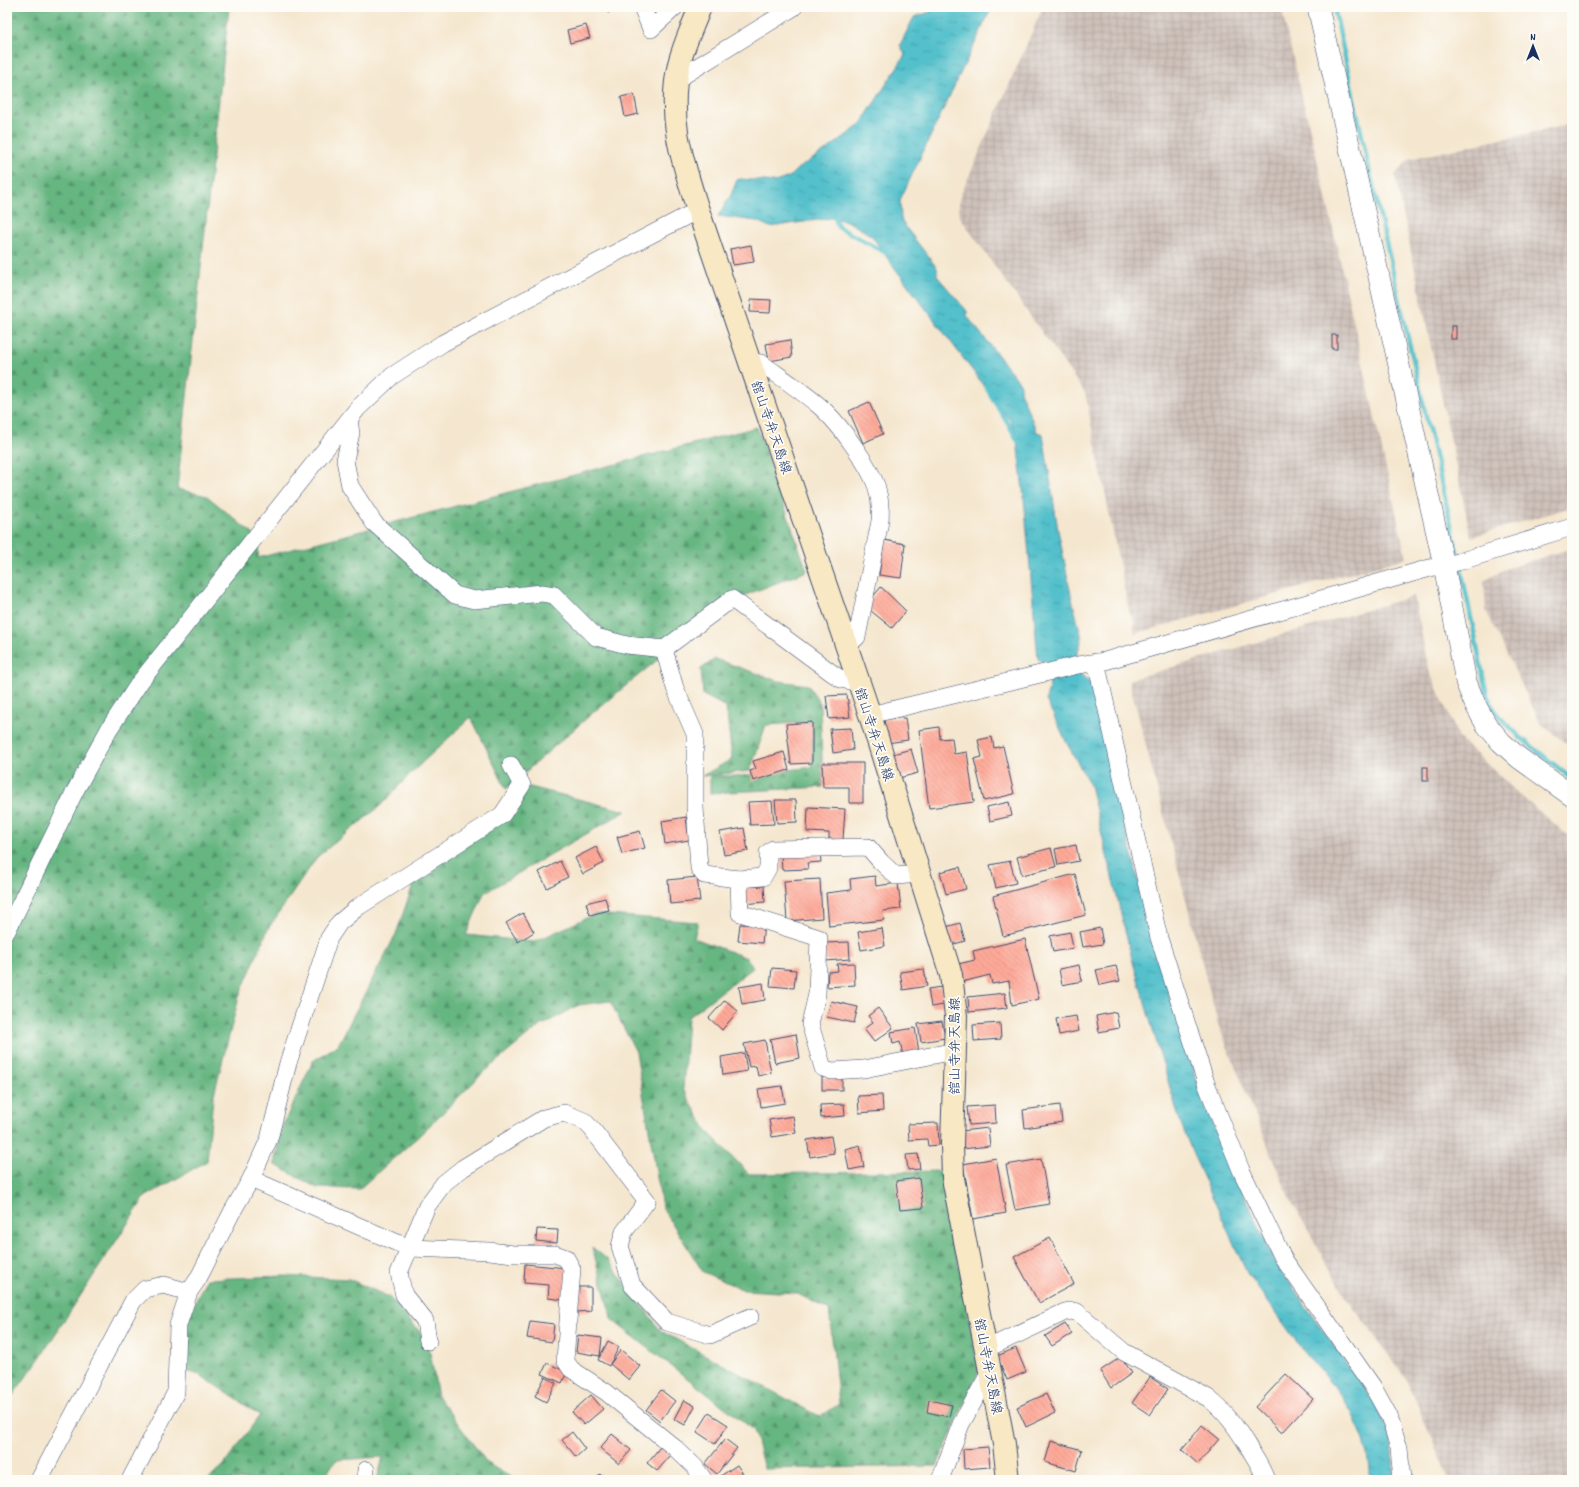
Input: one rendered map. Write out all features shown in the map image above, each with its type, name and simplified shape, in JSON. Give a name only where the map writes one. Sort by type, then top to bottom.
[{"type":"main road","name":"舘山寺弁天島線","points":[[700,7],[684,48],[676,80],[674,118],[677,137],[681,156],[698,210],[870,715],[954,989],[956,1016],[952,1144],[953,1178],[1006,1456],[1008,1480]]},
{"type":"street","points":[[642,7],[651,30],[675,7]]},
{"type":"street","points":[[676,80],[794,7]]},
{"type":"street","points":[[1318,7],[1444,565],[1466,682],[1475,704],[1486,724],[1501,742],[1519,758],[1572,796]]},
{"type":"street","points":[[7,931],[75,791],[109,729],[140,682],[358,408],[392,376],[443,343],[698,210]]},
{"type":"street","points":[[750,362],[761,363],[818,404],[847,437],[867,468],[876,488],[880,510],[879,526],[857,637],[846,647]]},
{"type":"street","points":[[348,420],[351,433],[345,460],[350,486],[374,523],[455,595],[474,600],[542,593],[554,595],[596,637],[627,645],[664,649],[732,599],[832,674],[841,679],[858,683]]},
{"type":"street","points":[[870,715],[1048,672],[1096,662],[1444,565],[1572,527]]},
{"type":"street","points":[[664,649],[674,688],[695,734],[694,787],[699,868],[704,874],[739,879],[763,877],[768,868],[768,853],[773,849],[868,847],[880,862],[896,876],[919,874]]},
{"type":"street","points":[[1096,662],[1159,938],[1206,1083],[1241,1170],[1284,1258],[1373,1387],[1387,1411],[1399,1448],[1402,1480]]},
{"type":"street","points":[[130,1480],[176,1392],[178,1325],[189,1292],[198,1279],[232,1212],[251,1179],[270,1139],[288,1063],[329,938],[339,923],[358,907],[502,815],[522,785],[511,765]]},
{"type":"street","points":[[739,879],[740,913],[819,938],[817,994],[810,1024],[823,1068],[832,1071],[864,1069],[955,1051]]},
{"type":"street","points":[[428,1341],[425,1321],[404,1295],[399,1273],[408,1248],[427,1206],[444,1183],[463,1168],[544,1118],[564,1113],[584,1120],[647,1201],[624,1232],[620,1246],[632,1285],[667,1322],[710,1335],[750,1317]]},
{"type":"street","points":[[251,1179],[408,1248],[490,1251],[513,1254],[555,1254],[566,1258],[572,1269],[565,1360],[571,1369],[606,1392],[675,1448],[695,1467],[704,1480]]},
{"type":"street","points":[[39,1480],[133,1301],[145,1289],[164,1285],[189,1292]]},
{"type":"street","points":[[986,1348],[1065,1312],[1077,1312],[1124,1352],[1208,1398],[1218,1406],[1235,1425],[1258,1463],[1266,1480]]},
{"type":"street","points":[[940,1480],[961,1424],[990,1372]]},
{"type":"shaded area","points":[[1043,7],[1281,7],[1328,206],[1406,558],[1134,634],[1134,620],[1129,612],[1085,393],[959,216],[959,199]]},
{"type":"shaded area","points":[[1572,124],[1572,507],[1471,537],[1395,175],[1409,159]]},
{"type":"shaded area","points":[[1572,548],[1572,748],[1540,723],[1486,611],[1484,581],[1505,569]]},
{"type":"shaded area","points":[[1414,596],[1429,670],[1459,738],[1522,797],[1572,839],[1572,1480],[1449,1480],[1407,1380],[1347,1299],[1289,1197],[1218,1024],[1129,680]]},
{"type":"green space","points":[[7,7],[229,7],[177,489],[207,496],[259,539],[258,558],[757,427],[807,571],[732,599],[596,710],[506,789],[471,717],[410,774],[379,807],[317,857],[268,929],[239,997],[213,1098],[207,1161],[145,1197],[39,1359],[7,1403]]},
{"type":"green space","points":[[715,659],[779,681],[808,685],[820,703],[823,787],[710,793],[710,776],[742,776],[812,767],[812,722],[766,725],[750,771],[702,776],[732,759],[726,707],[703,695],[701,669]]},
{"type":"green space","points":[[522,785],[626,811],[484,893],[466,935],[534,942],[595,914],[698,922],[694,938],[747,958],[753,968],[688,1017],[683,1089],[707,1131],[749,1174],[941,1171],[979,1371],[937,1466],[764,1469],[754,1430],[612,1320],[592,1247],[608,1260],[661,1331],[820,1417],[839,1404],[829,1310],[796,1293],[744,1290],[703,1272],[662,1207],[636,1052],[610,1001],[579,1005],[537,1028],[485,1071],[420,1135],[359,1189],[317,1188],[274,1164],[281,1129],[313,1061],[338,1045],[396,934],[416,876],[472,842]]},
{"type":"green space","points":[[284,1276],[349,1279],[389,1297],[428,1341],[438,1397],[488,1464],[516,1480],[377,1480],[383,1457],[336,1460],[322,1480],[208,1480],[224,1465],[260,1415],[200,1375],[186,1371],[186,1323],[206,1279]]},
{"type":"water","points":[[932,7],[992,7],[900,200],[901,219],[937,268],[937,276],[967,311],[967,316],[1020,383],[1020,391],[1037,432],[1043,434],[1058,530],[1071,595],[1082,639],[1076,657],[1080,674],[1093,684],[1120,807],[1154,941],[1169,994],[1205,1106],[1274,1261],[1375,1403],[1388,1430],[1393,1453],[1393,1480],[1370,1480],[1368,1454],[1363,1437],[1351,1411],[1334,1386],[1305,1353],[1247,1273],[1192,1152],[1179,1118],[1132,959],[1090,785],[1046,700],[1051,679],[1048,665],[1038,659],[1024,498],[1016,433],[1010,420],[872,236],[847,221],[831,218],[770,227],[757,221],[718,216],[731,195],[737,180],[775,182],[789,177],[797,169],[828,149],[860,125],[905,55],[900,45],[914,17],[930,12]]},
{"type":"building","points":[[604,7],[617,7],[608,13]]},
{"type":"building","points":[[586,25],[590,38],[570,43],[567,30]]},
{"type":"building","points":[[634,94],[638,114],[625,117],[621,97]]},
{"type":"building","points":[[751,245],[754,262],[733,265],[730,249]]},
{"type":"building","points":[[751,299],[771,300],[770,313],[750,312]]},
{"type":"building","points":[[1451,326],[1456,326],[1456,339],[1451,339]]},
{"type":"building","points":[[1332,335],[1337,335],[1337,349],[1332,349]]},
{"type":"building","points":[[790,340],[792,357],[769,361],[766,344]]},
{"type":"building","points":[[869,402],[883,434],[863,443],[849,411]]},
{"type":"building","points":[[884,540],[905,544],[901,578],[879,575]]},
{"type":"building","points":[[881,587],[906,611],[892,628],[865,606]]},
{"type":"building","points":[[847,695],[850,717],[829,719],[826,696]]},
{"type":"building","points":[[905,718],[908,740],[887,743],[884,719]]},
{"type":"building","points":[[812,722],[812,763],[791,764],[786,724]]},
{"type":"building","points":[[939,727],[940,739],[952,738],[954,754],[967,752],[974,802],[929,808],[919,730]]},
{"type":"building","points":[[851,728],[853,750],[833,753],[830,729]]},
{"type":"building","points":[[992,737],[994,748],[1003,746],[1014,794],[984,801],[974,759],[982,757],[978,740]]},
{"type":"building","points":[[911,749],[918,773],[899,778],[893,754]]},
{"type":"building","points":[[784,752],[789,770],[753,781],[750,771],[756,769],[753,761]]},
{"type":"building","points":[[822,763],[863,763],[863,803],[849,803],[849,787],[823,787]]},
{"type":"building","points":[[1423,767],[1428,767],[1428,781],[1423,781]]},
{"type":"building","points":[[775,800],[796,800],[797,822],[777,823]]},
{"type":"building","points":[[772,801],[774,824],[750,825],[748,802]]},
{"type":"building","points":[[1009,802],[1012,816],[990,821],[987,807]]},
{"type":"building","points":[[808,807],[845,809],[843,840],[829,839],[829,833],[807,832]]},
{"type":"building","points":[[686,817],[689,840],[665,844],[662,821]]},
{"type":"building","points":[[744,828],[748,851],[724,855],[720,832]]},
{"type":"building","points":[[640,831],[645,848],[622,854],[617,837]]},
{"type":"building","points":[[1076,845],[1079,861],[1058,865],[1055,849]]},
{"type":"building","points":[[596,847],[604,863],[583,874],[575,858]]},
{"type":"building","points":[[1051,848],[1056,867],[1022,875],[1017,857]]},
{"type":"building","points":[[820,852],[821,862],[807,863],[808,869],[782,870],[781,854]]},
{"type":"building","points":[[560,861],[568,877],[547,888],[539,872]]},
{"type":"building","points":[[1010,861],[1016,883],[996,888],[990,865]]},
{"type":"building","points":[[960,867],[966,889],[946,894],[940,872]]},
{"type":"building","points":[[1075,874],[1086,915],[1003,936],[993,896]]},
{"type":"building","points":[[875,876],[876,886],[898,883],[901,909],[883,911],[884,920],[829,926],[826,893],[851,890],[850,879]]},
{"type":"building","points":[[697,877],[700,901],[670,904],[668,880]]},
{"type":"building","points":[[820,879],[822,918],[787,921],[784,881]]},
{"type":"building","points":[[764,886],[765,902],[744,904],[742,887]]},
{"type":"building","points":[[605,898],[609,910],[590,915],[586,903]]},
{"type":"building","points":[[523,913],[534,932],[518,942],[506,923]]},
{"type":"building","points":[[960,923],[965,941],[951,945],[946,927]]},
{"type":"building","points":[[740,924],[764,925],[762,943],[738,941]]},
{"type":"building","points":[[882,928],[885,946],[861,950],[858,932]]},
{"type":"building","points":[[1100,928],[1103,944],[1083,947],[1080,932]]},
{"type":"building","points":[[1070,932],[1073,948],[1053,952],[1050,936]]},
{"type":"building","points":[[1025,939],[1039,999],[1012,1005],[1009,981],[992,984],[990,975],[962,982],[958,964],[975,960],[973,951]]},
{"type":"building","points":[[849,942],[850,959],[826,961],[825,943]]},
{"type":"building","points":[[854,963],[855,985],[827,987],[828,972],[838,971],[837,964]]},
{"type":"building","points":[[1079,965],[1082,981],[1062,985],[1059,969]]},
{"type":"building","points":[[1116,966],[1120,981],[1100,985],[1096,970]]},
{"type":"building","points":[[772,968],[796,970],[794,988],[770,986]]},
{"type":"building","points":[[924,969],[927,986],[903,990],[900,972]]},
{"type":"building","points":[[763,983],[765,1000],[742,1004],[739,987]]},
{"type":"building","points":[[941,987],[944,1005],[931,1007],[928,989]]},
{"type":"building","points":[[1005,993],[1007,1008],[969,1012],[968,997]]},
{"type":"building","points":[[725,1000],[738,1011],[722,1030],[709,1018]]},
{"type":"building","points":[[831,1001],[858,1007],[854,1023],[827,1017]]},
{"type":"building","points":[[878,1008],[893,1028],[874,1042],[864,1029],[873,1022],[868,1016]]},
{"type":"building","points":[[1116,1012],[1119,1028],[1099,1032],[1096,1016]]},
{"type":"building","points":[[1076,1016],[1079,1031],[1059,1035],[1056,1019]]},
{"type":"building","points":[[942,1021],[945,1038],[921,1042],[918,1024]]},
{"type":"building","points":[[1000,1023],[1001,1039],[974,1041],[973,1025]]},
{"type":"building","points":[[915,1028],[919,1052],[903,1055],[900,1042],[893,1044],[891,1032]]},
{"type":"building","points":[[796,1034],[800,1058],[775,1063],[770,1039]]},
{"type":"building","points":[[765,1040],[771,1073],[758,1076],[756,1066],[749,1067],[744,1044]]},
{"type":"building","points":[[744,1053],[747,1071],[723,1075],[721,1057]]},
{"type":"building","points":[[822,1077],[842,1077],[842,1090],[822,1090]]},
{"type":"building","points":[[782,1086],[785,1103],[761,1107],[758,1089]]},
{"type":"building","points":[[882,1095],[883,1111],[859,1113],[858,1096]]},
{"type":"building","points":[[844,1104],[845,1116],[821,1118],[820,1105]]},
{"type":"building","points":[[995,1105],[996,1123],[969,1125],[967,1107]]},
{"type":"building","points":[[1060,1105],[1062,1122],[1025,1128],[1023,1110]]},
{"type":"building","points":[[793,1116],[796,1133],[772,1137],[769,1120]]},
{"type":"building","points":[[938,1123],[939,1145],[928,1146],[927,1139],[909,1140],[908,1124]]},
{"type":"building","points":[[988,1128],[990,1146],[962,1149],[961,1131]]},
{"type":"building","points":[[831,1136],[834,1153],[810,1157],[807,1140]]},
{"type":"building","points":[[860,1145],[864,1167],[849,1170],[845,1149]]},
{"type":"building","points":[[918,1154],[920,1169],[908,1170],[906,1155]]},
{"type":"building","points":[[996,1158],[1006,1213],[973,1219],[963,1164]]},
{"type":"building","points":[[1041,1159],[1049,1204],[1015,1210],[1006,1165]]},
{"type":"building","points":[[919,1178],[923,1208],[900,1210],[896,1181]]},
{"type":"building","points":[[537,1229],[558,1230],[557,1243],[536,1241]]},
{"type":"building","points":[[1050,1238],[1074,1284],[1039,1303],[1014,1257]]},
{"type":"building","points":[[525,1264],[567,1268],[564,1300],[548,1298],[549,1285],[524,1283]]},
{"type":"building","points":[[576,1287],[591,1287],[591,1311],[576,1312]]},
{"type":"building","points":[[530,1321],[554,1324],[552,1342],[527,1338]]},
{"type":"building","points":[[1065,1324],[1072,1334],[1052,1346],[1045,1336]]},
{"type":"building","points":[[578,1335],[602,1338],[600,1356],[576,1352]]},
{"type":"building","points":[[608,1341],[619,1347],[609,1366],[598,1360]]},
{"type":"building","points":[[1016,1348],[1026,1372],[1007,1380],[997,1356]]},
{"type":"building","points":[[621,1350],[640,1366],[629,1380],[610,1364]]},
{"type":"building","points":[[1121,1357],[1132,1373],[1111,1388],[1100,1371]]},
{"type":"building","points":[[547,1363],[567,1372],[562,1383],[542,1374]]},
{"type":"building","points":[[1286,1374],[1313,1399],[1282,1433],[1255,1407]]},
{"type":"building","points":[[545,1377],[556,1383],[546,1402],[535,1396]]},
{"type":"building","points":[[1150,1377],[1168,1389],[1150,1415],[1132,1403]]},
{"type":"building","points":[[661,1390],[675,1401],[660,1421],[646,1410]]},
{"type":"building","points":[[1046,1394],[1055,1413],[1026,1427],[1017,1407]]},
{"type":"building","points":[[591,1395],[603,1409],[584,1425],[572,1412]]},
{"type":"building","points":[[684,1400],[695,1406],[685,1425],[674,1419]]},
{"type":"building","points":[[929,1400],[952,1405],[949,1417],[927,1412]]},
{"type":"building","points":[[709,1413],[728,1425],[715,1444],[697,1432]]},
{"type":"building","points":[[1202,1425],[1219,1439],[1198,1464],[1182,1450]]},
{"type":"building","points":[[572,1432],[585,1449],[576,1457],[562,1440]]},
{"type":"building","points":[[612,1434],[631,1450],[619,1464],[600,1448]]},
{"type":"building","points":[[725,1439],[737,1448],[717,1474],[705,1464]]},
{"type":"building","points":[[1051,1441],[1082,1450],[1076,1471],[1045,1462]]},
{"type":"building","points":[[661,1446],[671,1455],[657,1471],[647,1463]]},
{"type":"building","points":[[988,1447],[990,1467],[964,1469],[963,1449]]},
{"type":"building","points":[[737,1465],[747,1480],[716,1479]]},
{"type":"building","points":[[600,1474],[606,1480],[594,1480]]},
{"type":"waterway","points":[[1334,7],[1368,164],[1458,555]]},
{"type":"waterway","points":[[837,215],[835,218],[838,227],[888,254]]},
{"type":"waterway","points":[[986,387],[1020,444]]},
{"type":"waterway","points":[[1461,569],[1487,695],[1496,713],[1519,736],[1572,779]]}]
